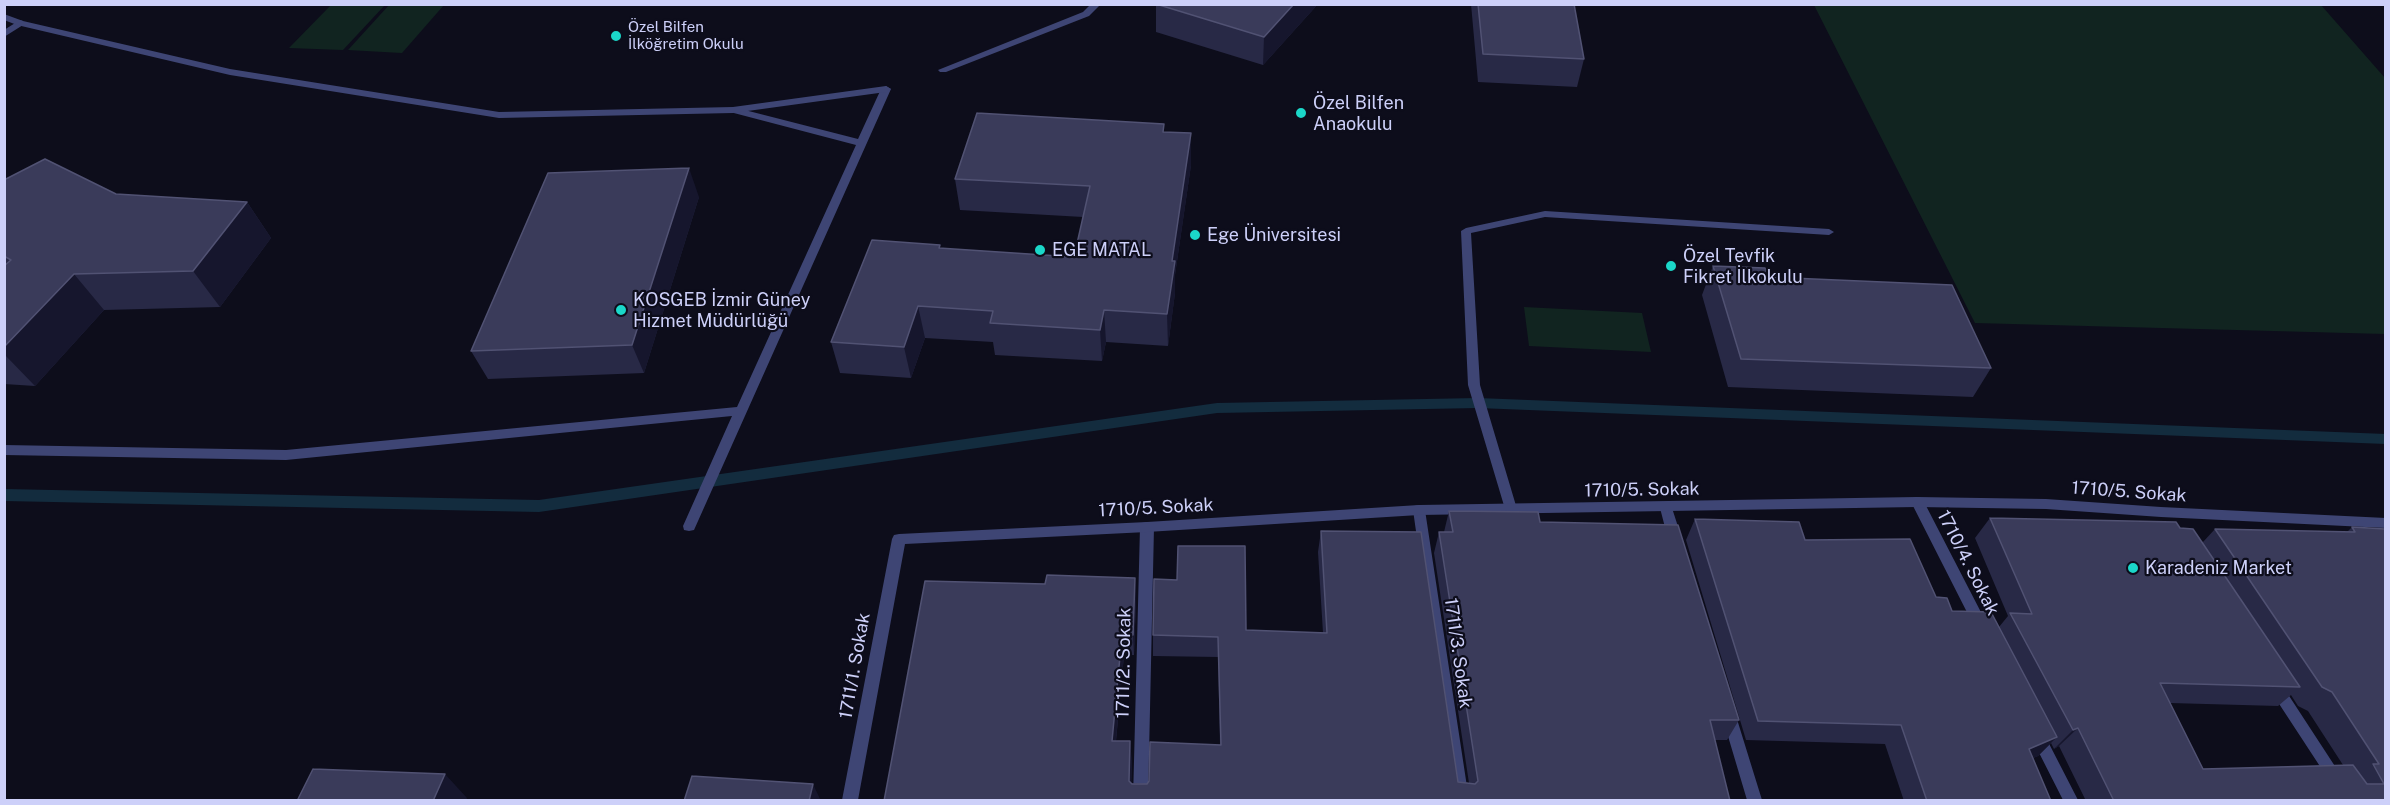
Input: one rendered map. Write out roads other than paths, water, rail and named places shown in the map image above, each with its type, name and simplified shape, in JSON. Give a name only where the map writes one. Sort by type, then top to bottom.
[{"type":"street","points":[[943,70],[1086,14],[1097,4]]},
{"type":"street","points":[[4,17],[20,23],[230,72],[499,115],[733,110],[886,89],[689,526]]},
{"type":"street","points":[[4,34],[20,23]]},
{"type":"street","points":[[733,110],[862,143]]},
{"type":"street","points":[[1511,509],[1476,393],[1466,231],[1545,214],[1829,232]]},
{"type":"street","points":[[4,450],[286,454],[742,411]]},
{"type":"street","name":"1710/5. Sokak","points":[[899,539],[1147,527],[1419,510],[1666,508],[1917,502],[2046,504],[2164,517],[2385,523]]},
{"type":"street","name":"1710/4. Sokak","points":[[1917,502],[1988,641]]},
{"type":"street","points":[[1666,508],[1680,553]]},
{"type":"street","name":"1711/3. Sokak","points":[[1419,510],[1462,801]]},
{"type":"street","name":"1711/2. Sokak","points":[[1140,801],[1147,527]]},
{"type":"street","name":"1711/1. Sokak","points":[[850,801],[899,539]]},
{"type":"street","points":[[2265,671],[2350,801]]},
{"type":"street","points":[[1724,699],[1755,801]]},
{"type":"street","points":[[2032,726],[2071,801]]},
{"type":"waterway","points":[[4,495],[539,506],[1217,408],[1478,403],[2386,439]]},
{"type":"place","name":"Özel Bilfen İlköğretim Okulu","points":[[616,36]]},
{"type":"place","name":"Özel Bilfen Anaokulu","points":[[1301,113]]},
{"type":"place","name":"Ege Üniversitesi","points":[[1195,235]]},
{"type":"place","name":"EGE MATAL","points":[[1040,250]]},
{"type":"place","name":"Özel Tevfik Fikret İlkokulu","points":[[1671,266]]},
{"type":"place","name":"KOSGEB İzmir Güney Hizmet Müdürlüğü","points":[[621,310]]},
{"type":"place","name":"Karadeniz Market","points":[[2133,568]]}]
